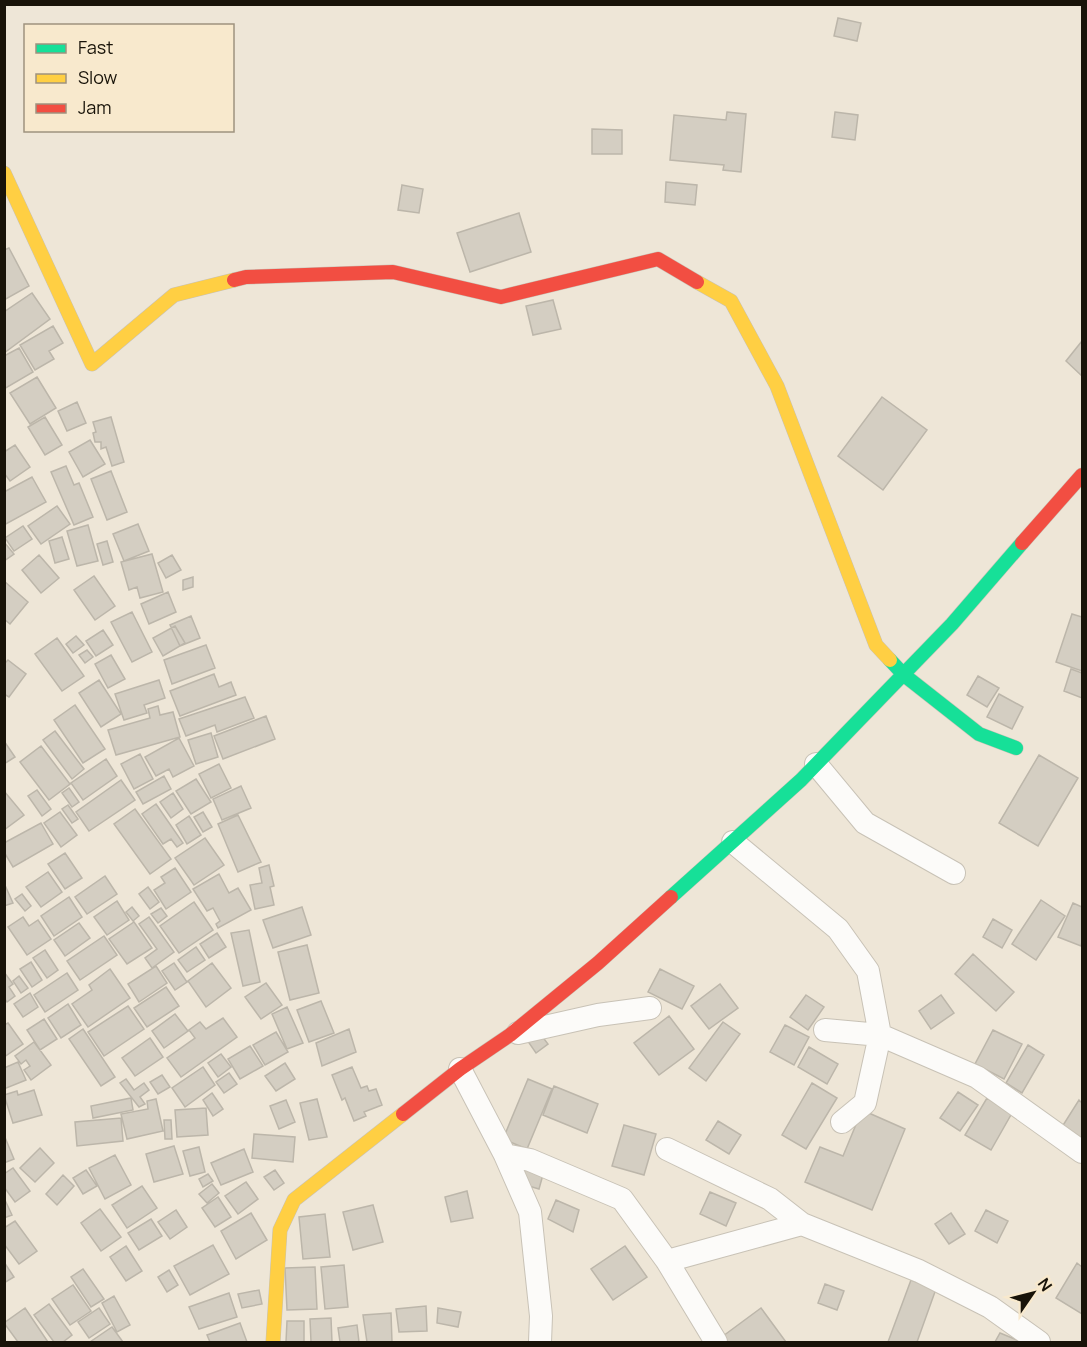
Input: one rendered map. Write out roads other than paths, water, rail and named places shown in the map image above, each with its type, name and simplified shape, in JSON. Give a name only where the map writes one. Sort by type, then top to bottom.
[{"type":"street","points":[[4,173],[92,364],[174,295],[246,277],[393,272],[501,297],[658,259],[730,301],[777,386],[876,645],[904,675],[978,734],[1016,748]]},
{"type":"street","points":[[273,1342],[280,1230],[294,1200],[460,1069],[510,1035],[598,963],[733,842],[816,764],[904,675],[1083,475]]},
{"type":"street","points":[[816,764],[865,823],[954,873]]},
{"type":"street","points":[[733,842],[838,929],[868,971],[880,1035],[865,1103],[842,1122]]},
{"type":"street","points":[[510,1035],[597,1015],[650,1008]]},
{"type":"street","points":[[825,1030],[880,1035],[977,1077],[1083,1152]]},
{"type":"street","points":[[460,1069],[505,1155],[530,1212],[541,1316],[540,1342]]},
{"type":"street","points":[[668,1149],[770,1199],[802,1224],[919,1271],[990,1307],[1039,1342]]},
{"type":"street","points":[[505,1155],[530,1160],[622,1199],[667,1261],[716,1342]]},
{"type":"street","points":[[667,1261],[802,1224]]}]
